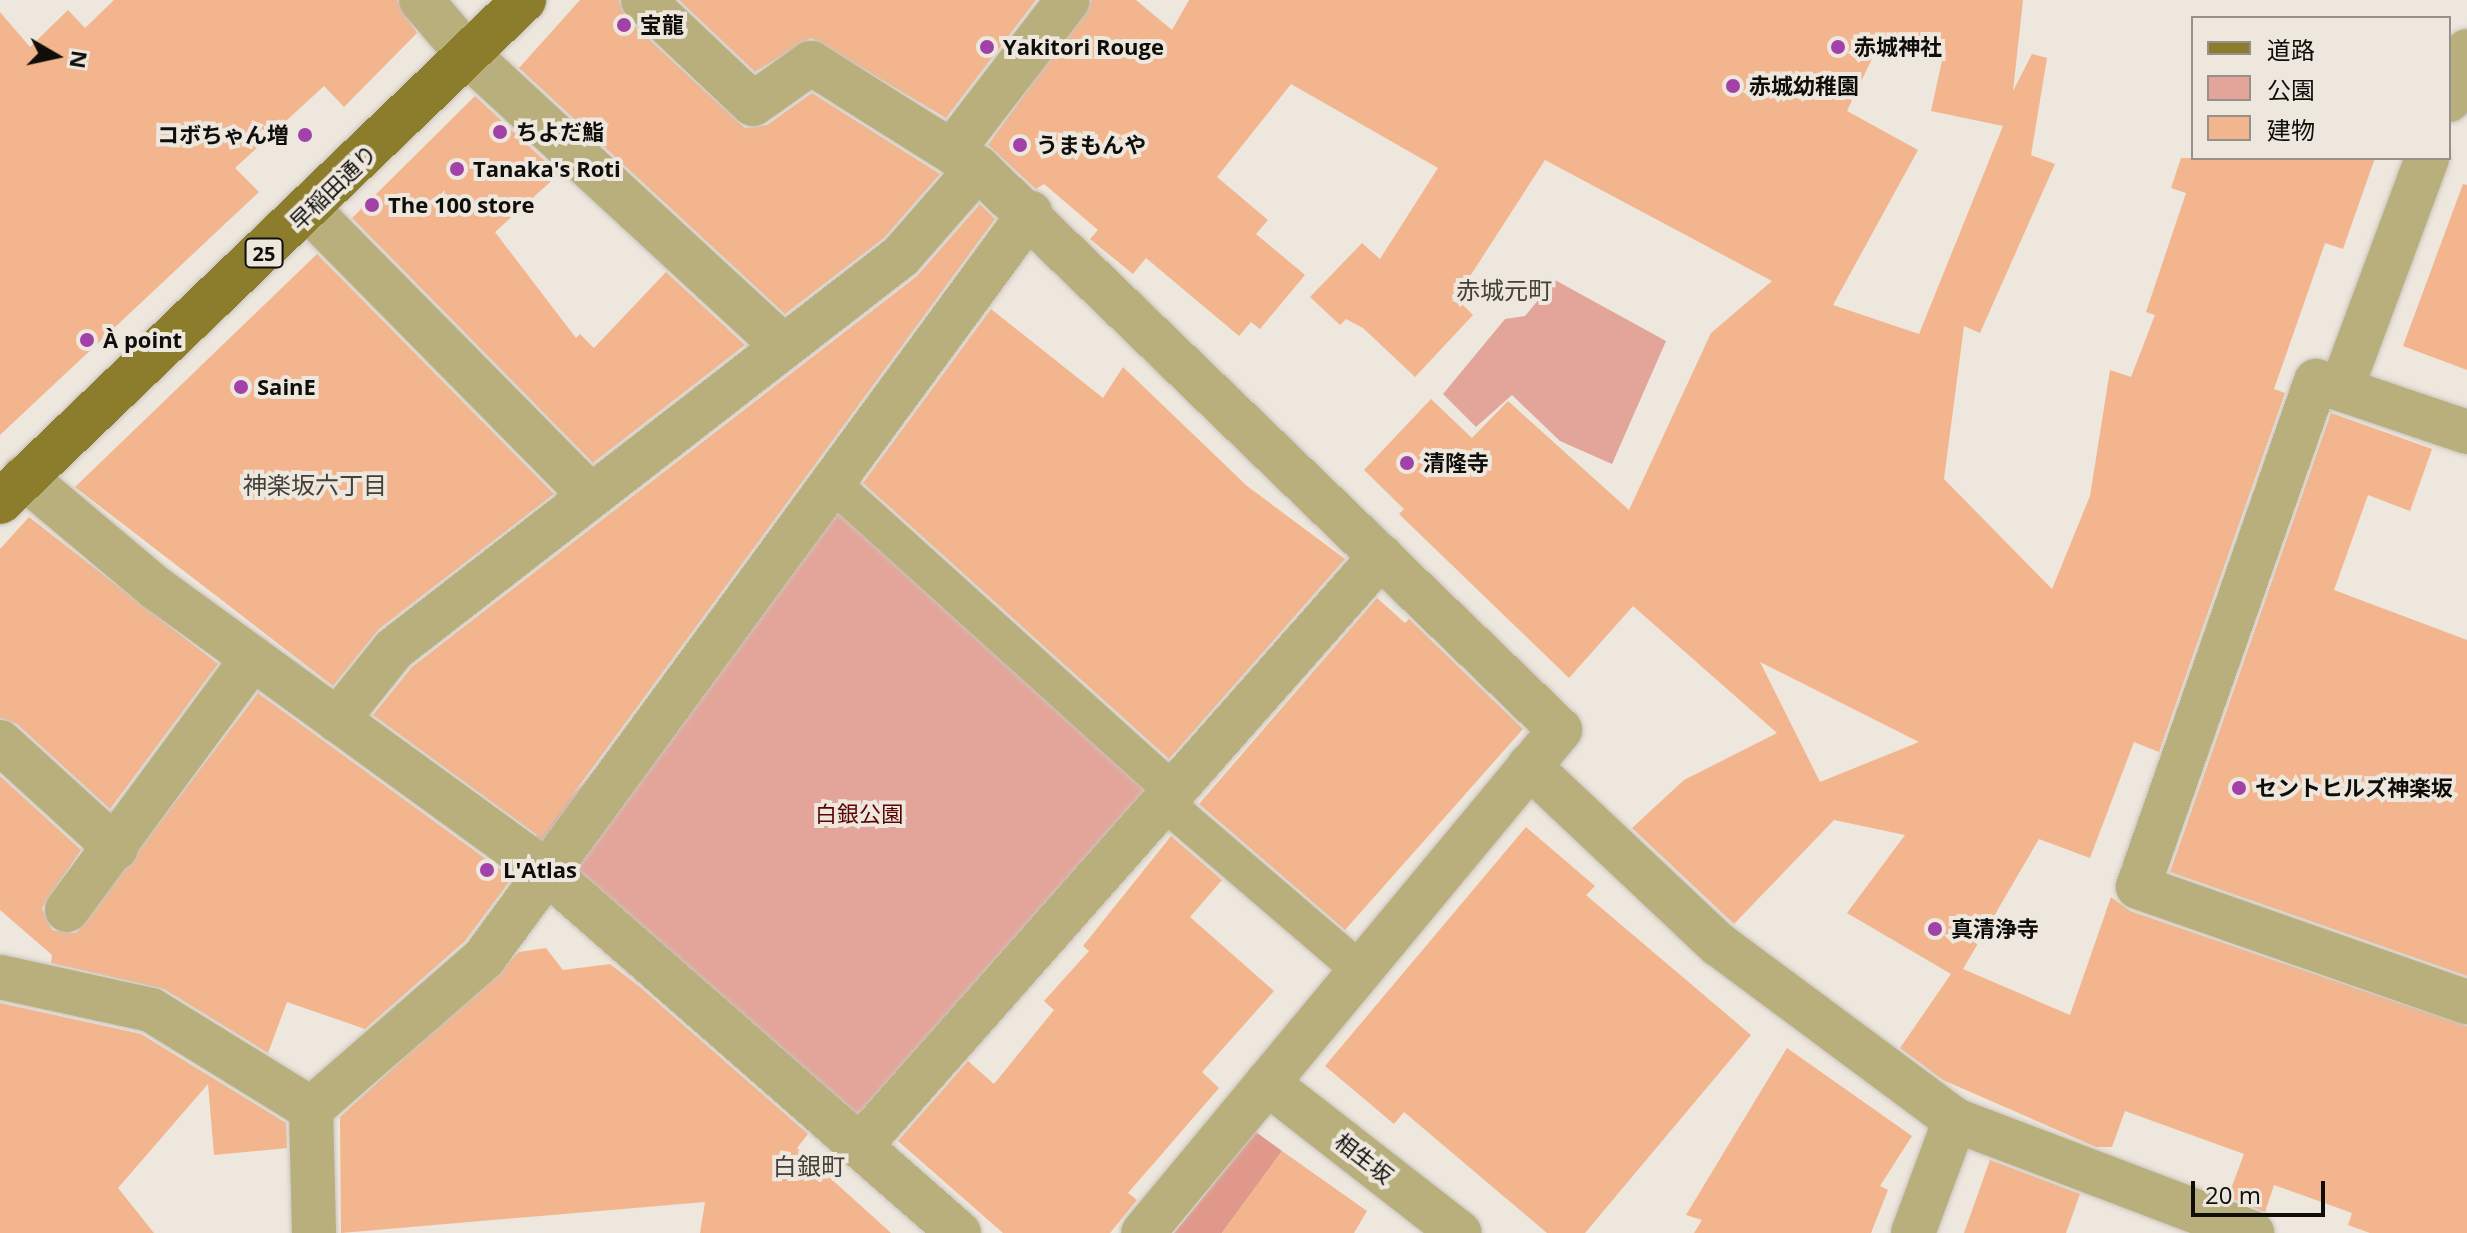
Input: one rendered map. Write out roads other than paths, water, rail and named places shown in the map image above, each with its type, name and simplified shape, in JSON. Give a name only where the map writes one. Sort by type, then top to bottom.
[{"type":"main road","name":"早稲田通り","points":[[12,490],[310,211],[524,0]]},
{"type":"street","points":[[421,0],[468,55],[784,347]]},
{"type":"street","points":[[643,0],[753,104],[811,63],[965,160],[1030,213],[1560,730],[1143,1233]]},
{"type":"street","points":[[337,720],[394,649],[589,494],[901,256],[965,160],[1029,44],[1068,0]]},
{"type":"street","points":[[2451,95],[2467,51]]},
{"type":"street","points":[[2342,387],[2426,160]]},
{"type":"street","points":[[310,211],[589,494]]},
{"type":"street","points":[[311,1109],[465,981],[549,874],[1030,213]]},
{"type":"street","points":[[2467,432],[2342,387],[2316,381],[2286,450],[2138,887],[2467,1002]]},
{"type":"street","points":[[832,483],[1359,969]]},
{"type":"street","points":[[12,490],[253,658],[549,874],[959,1233]]},
{"type":"street","points":[[860,1146],[1381,556]]},
{"type":"street","points":[[67,910],[116,848],[253,658]]},
{"type":"street","points":[[0,742],[116,848]]},
{"type":"street","points":[[1529,766],[1718,944],[1955,1120],[2252,1233]]},
{"type":"street","points":[[0,977],[151,1010],[311,1109]]},
{"type":"street","name":"相生坂","points":[[1267,1083],[1460,1233]]},
{"type":"street","points":[[311,1109],[314,1233]]},
{"type":"street","points":[[1913,1233],[1955,1120]]},
{"type":"place","name":"宝龍","points":[[624,25]]},
{"type":"place","name":"Yakitori Rouge","points":[[987,47]]},
{"type":"place","name":"赤城神社","points":[[1838,47]]},
{"type":"place","name":"赤城幼稚園","points":[[1733,86]]},
{"type":"place","name":"ちよだ鮨","points":[[500,132]]},
{"type":"place","name":"コボちゃん増","points":[[305,135]]},
{"type":"place","name":"うまもんや","points":[[1020,145]]},
{"type":"place","name":"Tanaka's Roti","points":[[457,169]]},
{"type":"place","name":"The 100 store","points":[[372,205]]},
{"type":"place","name":"À point","points":[[87,340]]},
{"type":"place","name":"SainE","points":[[241,387]]},
{"type":"place","name":"清隆寺","points":[[1407,463]]},
{"type":"place","name":"セントヒルズ神楽坂","points":[[2239,788]]},
{"type":"place","name":"L'Atlas","points":[[487,870]]},
{"type":"place","name":"真清浄寺","points":[[1935,929]]},
{"type":"district","name":"赤城元町","points":[[1504,290]]},
{"type":"district","name":"神楽坂六丁目","points":[[315,485]]},
{"type":"district","name":"白銀町","points":[[809,1166]]},
{"type":"park label","name":"白銀公園","points":[[859,814]]}]
